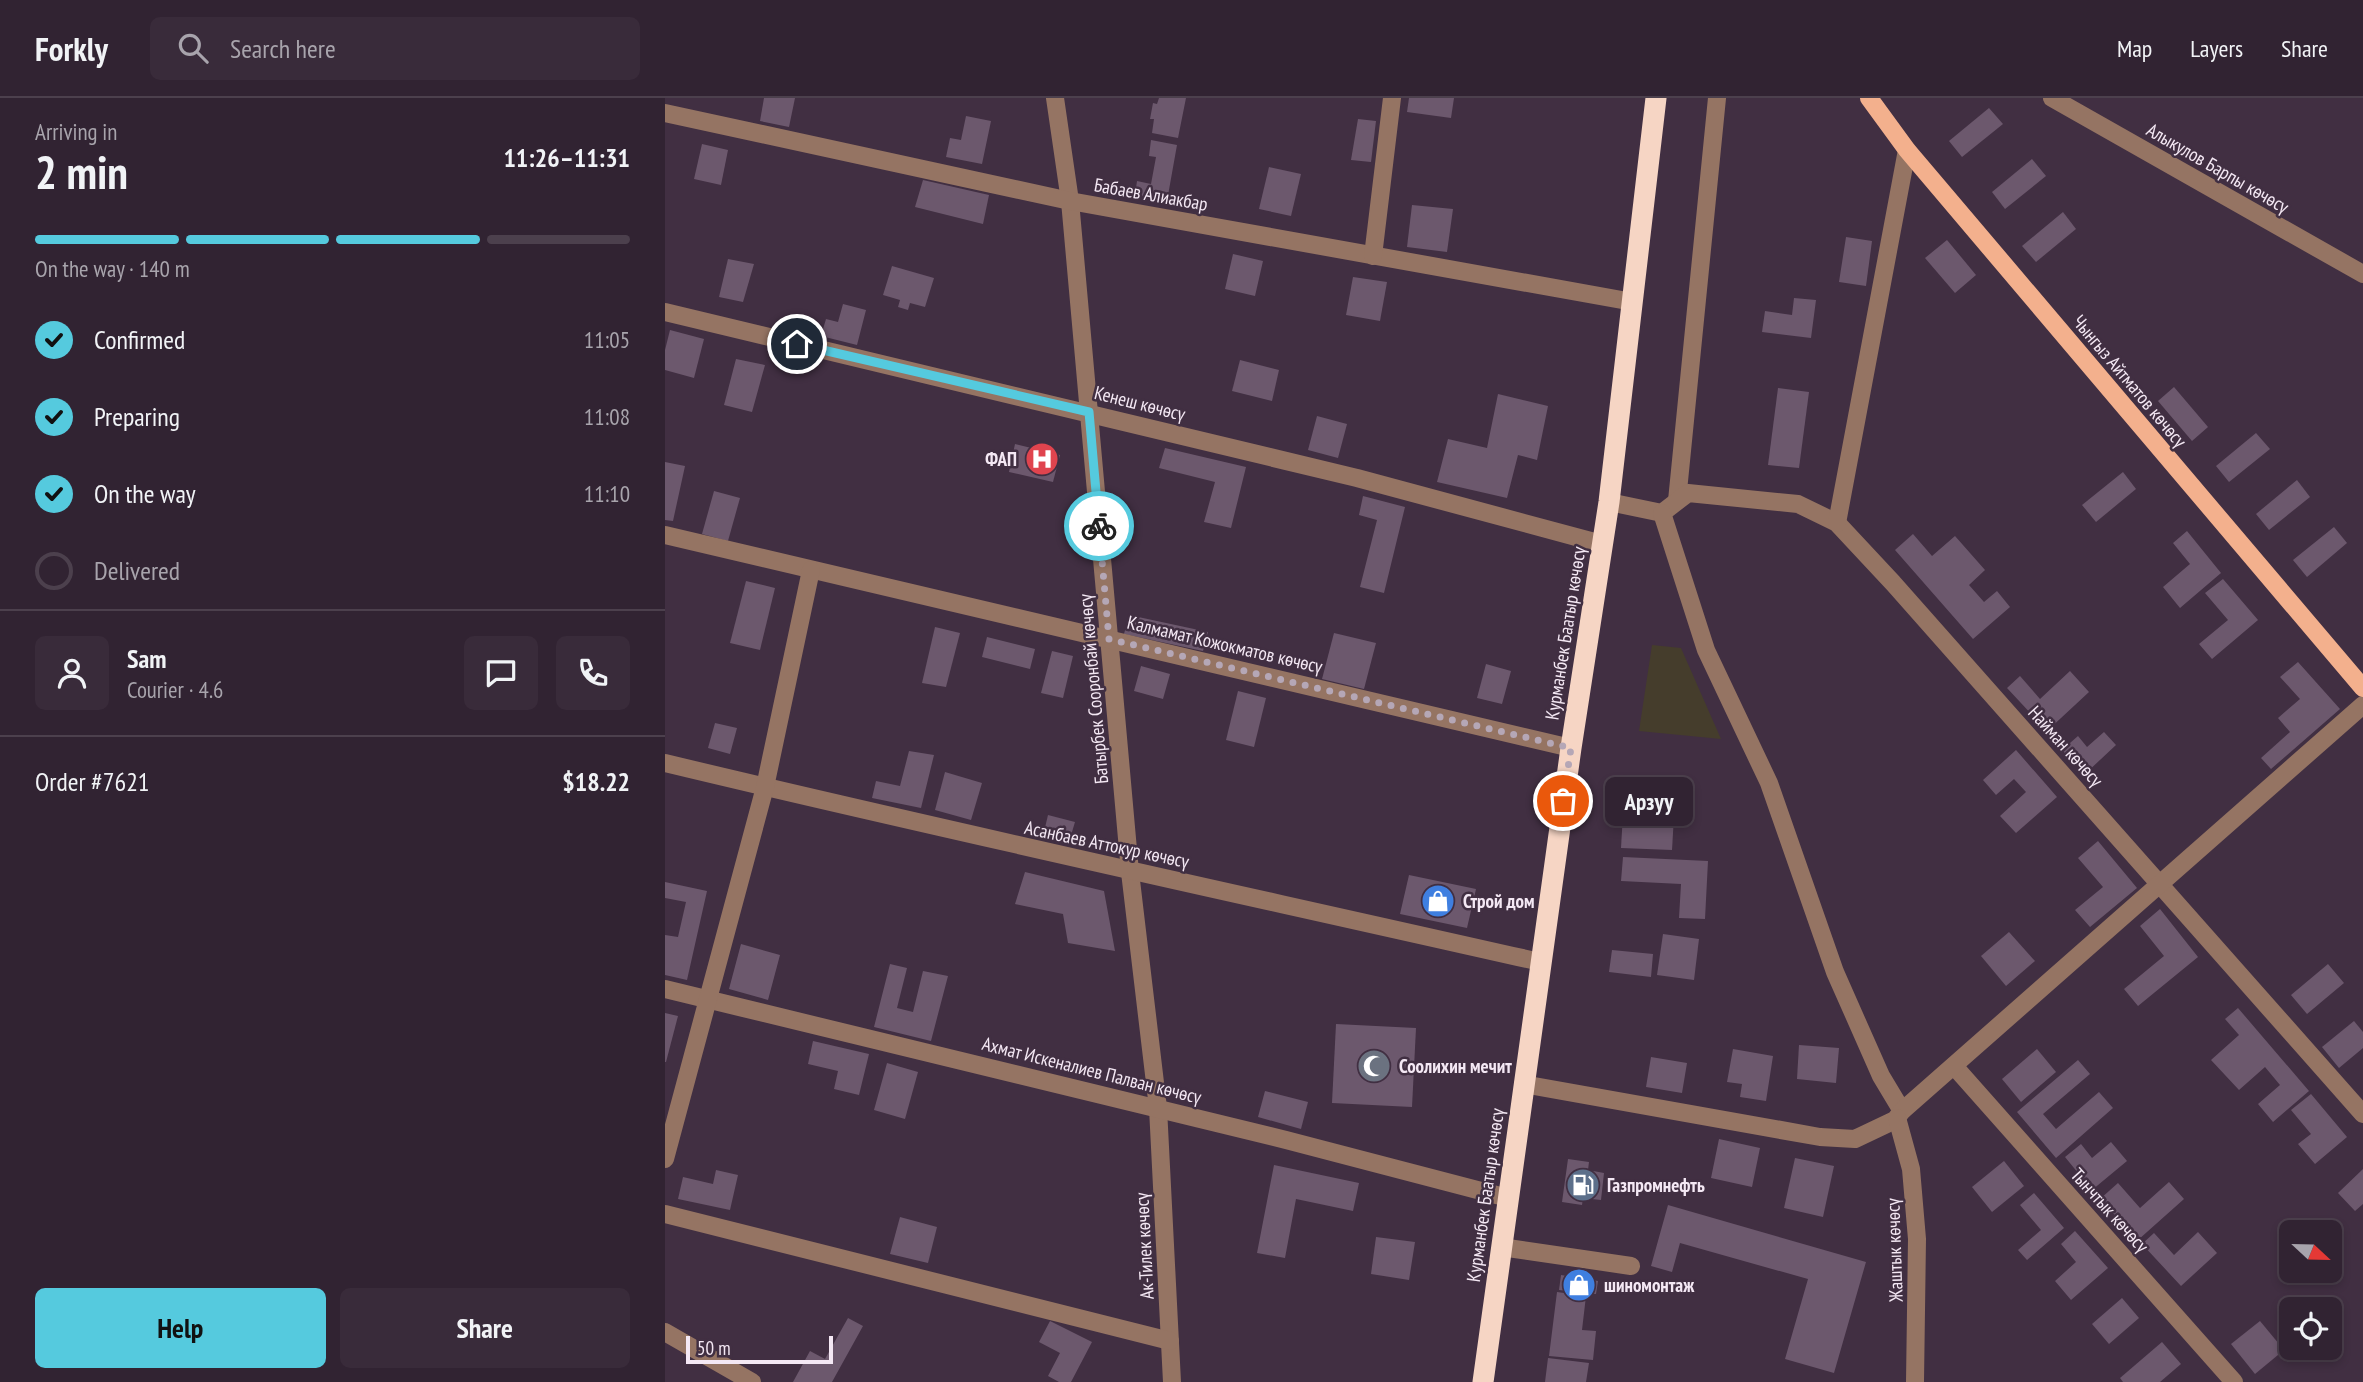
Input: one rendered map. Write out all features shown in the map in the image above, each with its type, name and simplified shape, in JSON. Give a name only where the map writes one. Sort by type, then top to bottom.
[{"type":"highway","name":"Курманбек Баатыр көчөсү","points":[[1483,1382],[1540,962],[1609,502],[1656,98]]},
{"type":"main road","name":"Чынгыз Айтматов көчөсү","points":[[1869,98],[1907,150],[2363,688]]},
{"type":"street","name":"Батырбек Сооронбай көчөсү","points":[[1055,98],[1070,201],[1131,872],[1158,1108]]},
{"type":"street","points":[[1374,256],[1392,98]]},
{"type":"street","points":[[1609,502],[1662,513],[1682,497],[1717,98]]},
{"type":"street","name":"Алыкулов Барпы көчөсү","points":[[2052,98],[2363,274]]},
{"type":"street","name":"Бабаев Алиакбар","points":[[665,113],[1070,201],[1633,302]]},
{"type":"street","points":[[1837,523],[1907,150]]},
{"type":"street","name":"Кенеш көчөсү","points":[[665,312],[1357,478],[1602,544]]},
{"type":"street","name":"Найман көчөсү","points":[[1682,497],[1798,503],[1837,523],[2363,1114]]},
{"type":"street","name":"Жаштык көчөсү","points":[[1662,513],[1706,650],[1769,783],[1835,972],[1899,1115],[1911,1169],[1917,1239],[1915,1382]]},
{"type":"street","name":"Калмамат Кожокматов көчөсү","points":[[665,536],[1571,748]]},
{"type":"street","points":[[665,1159],[765,787],[811,570]]},
{"type":"street","points":[[1523,1084],[1820,1138],[1855,1139],[1899,1115],[2363,705]]},
{"type":"street","name":"Асанбаев Аттокур көчөсү","points":[[665,763],[1131,872],[1540,962]]},
{"type":"street","name":"Ахмат Искеналиев Палван көчөсү","points":[[665,989],[1158,1108],[1508,1198]]},
{"type":"street","name":"Тынчтык көчөсү","points":[[1954,1066],[2234,1382]]},
{"type":"street","name":"Ак-Тилек көчөсү","points":[[1158,1108],[1172,1382]]},
{"type":"street","points":[[665,1214],[1170,1341]]},
{"type":"street","points":[[1501,1247],[1631,1266]]},
{"type":"street","points":[[665,1332],[752,1382]]},
{"type":"shaded area","points":[[1652,645],[1681,648],[1721,739],[1639,731]]},
{"type":"building","points":[[764,98],[795,98],[789,127],[760,121]]},
{"type":"building","points":[[1159,98],[1186,98],[1178,138],[1152,133],[1154,119],[1150,119],[1153,103],[1157,104]]},
{"type":"building","points":[[1409,98],[1454,98],[1451,118],[1407,112]]},
{"type":"building","points":[[1989,108],[2003,124],[1962,157],[1949,141]]},
{"type":"building","points":[[966,116],[991,121],[982,164],[946,157],[950,138],[961,140]]},
{"type":"building","points":[[1358,119],[1376,121],[1371,162],[1351,160]]},
{"type":"building","points":[[1151,140],[1177,145],[1167,201],[1135,195],[1137,181],[1151,184],[1156,157],[1149,156]]},
{"type":"building","points":[[702,144],[728,150],[721,185],[694,179]]},
{"type":"building","points":[[2032,159],[2046,176],[2005,209],[1992,192]]},
{"type":"building","points":[[1269,167],[1301,174],[1291,216],[1259,209]]},
{"type":"building","points":[[923,180],[989,195],[983,224],[915,207]]},
{"type":"building","points":[[1412,205],[1453,209],[1447,252],[1407,247]]},
{"type":"building","points":[[2063,212],[2076,229],[2036,262],[2022,246]]},
{"type":"building","points":[[1846,237],[1872,241],[1866,286],[1839,282]]},
{"type":"building","points":[[1947,240],[1976,275],[1955,293],[1925,258]]},
{"type":"building","points":[[1233,254],[1263,261],[1255,296],[1225,289]]},
{"type":"building","points":[[728,259],[754,264],[743,302],[719,297]]},
{"type":"building","points":[[892,266],[934,278],[925,307],[910,303],[908,310],[898,307],[900,300],[883,295]]},
{"type":"building","points":[[1353,277],[1387,282],[1380,321],[1346,315]]},
{"type":"building","points":[[1794,298],[1816,300],[1811,338],[1762,332],[1765,311],[1792,315]]},
{"type":"building","points":[[843,304],[866,310],[857,345],[821,336],[826,319],[838,322]]},
{"type":"building","points":[[670,330],[704,339],[694,378],[665,370],[665,350]]},
{"type":"building","points":[[736,359],[765,365],[752,412],[724,405]]},
{"type":"building","points":[[1240,360],[1279,370],[1272,401],[1232,391]]},
{"type":"building","points":[[2174,387],[2208,427],[2192,441],[2158,401]]},
{"type":"building","points":[[1778,388],[1809,392],[1799,468],[1768,465]]},
{"type":"building","points":[[1498,394],[1548,406],[1537,460],[1518,455],[1507,498],[1437,482],[1448,439],[1487,448]]},
{"type":"building","points":[[1317,416],[1347,424],[1338,458],[1308,450]]},
{"type":"building","points":[[2256,433],[2270,449],[2229,482],[2216,466]]},
{"type":"building","name":"ФАП","points":[[1015,444],[1060,455],[1053,482],[1009,472]]},
{"type":"building","points":[[1165,448],[1246,467],[1231,528],[1204,522],[1215,482],[1159,468]]},
{"type":"building","points":[[665,462],[685,466],[673,521],[665,520]]},
{"type":"building","points":[[2123,472],[2136,489],[2096,522],[2082,505]]},
{"type":"building","points":[[2297,480],[2310,497],[2269,530],[2256,514]]},
{"type":"building","points":[[714,491],[740,498],[728,541],[702,534]]},
{"type":"building","points":[[1363,496],[1405,507],[1384,593],[1360,587],[1377,520],[1359,515]]},
{"type":"building","points":[[2334,527],[2347,543],[2307,577],[2293,560]]},
{"type":"building","points":[[2187,531],[2221,573],[2180,608],[2163,587],[2190,564],[2173,543]]},
{"type":"building","points":[[1913,534],[1932,556],[1955,536],[1985,570],[1969,585],[1984,602],[1997,591],[2010,607],[1973,639],[1895,550]]},
{"type":"building","points":[[2223,579],[2258,620],[2212,659],[2199,644],[2228,620],[2205,593]]},
{"type":"building","points":[[746,581],[775,588],[760,650],[730,643]]},
{"type":"building","points":[[1129,615],[1208,632],[1203,651],[1124,634]]},
{"type":"building","points":[[935,627],[960,633],[946,687],[922,683]]},
{"type":"building","points":[[1334,633],[1376,643],[1364,689],[1322,679]]},
{"type":"building","points":[[987,637],[1035,649],[1030,669],[982,657]]},
{"type":"building","points":[[1052,651],[1073,656],[1063,698],[1041,693]]},
{"type":"building","points":[[2298,662],[2340,709],[2271,769],[2261,758],[2290,732],[2278,718],[2300,699],[2280,677]]},
{"type":"building","points":[[1486,664],[1511,671],[1502,704],[1477,698]]},
{"type":"building","points":[[1141,666],[1170,674],[1163,699],[1134,691]]},
{"type":"building","points":[[2070,671],[2089,692],[2047,731],[2007,688],[2020,676],[2040,699]]},
{"type":"building","points":[[1238,691],[1266,698],[1254,747],[1226,740]]},
{"type":"building","points":[[715,723],[737,728],[730,754],[708,748]]},
{"type":"building","points":[[2104,732],[2116,745],[2085,774],[2062,750],[2078,736],[2087,747]]},
{"type":"building","points":[[2016,750],[2057,797],[2016,833],[2000,816],[2026,792],[2014,779],[1996,795],[1983,780]]},
{"type":"building","points":[[909,751],[934,755],[921,808],[872,798],[876,781],[900,786]]},
{"type":"building","points":[[945,772],[982,783],[971,820],[935,810]]},
{"type":"building","points":[[1624,796],[1675,799],[1672,850],[1621,848]]},
{"type":"building","points":[[1048,815],[1075,822],[1069,842],[1043,836]]},
{"type":"building","points":[[2098,841],[2137,888],[2090,927],[2075,910],[2103,887],[2078,858]]},
{"type":"building","points":[[1623,857],[1708,861],[1705,919],[1679,918],[1681,884],[1621,881]]},
{"type":"building","points":[[1025,872],[1104,891],[1115,951],[1068,943],[1063,914],[1015,904]]},
{"type":"building","name":"Строй дом","points":[[1409,875],[1476,889],[1467,928],[1400,914]]},
{"type":"building","points":[[665,882],[707,891],[687,980],[665,975],[665,935],[678,937],[686,902],[665,898]]},
{"type":"building","points":[[2160,909],[2198,957],[2138,1006],[2124,989],[2164,956],[2140,926]]},
{"type":"building","points":[[2009,932],[2035,961],[2006,986],[1981,956]]},
{"type":"building","points":[[1663,934],[1699,939],[1694,980],[1657,975]]},
{"type":"building","points":[[741,944],[780,955],[768,1000],[729,989]]},
{"type":"building","points":[[1612,950],[1653,954],[1651,977],[1609,972]]},
{"type":"building","points":[[890,964],[907,968],[897,1008],[913,1012],[923,971],[948,976],[931,1041],[874,1027]]},
{"type":"building","points":[[2328,964],[2344,983],[2307,1014],[2291,995]]},
{"type":"building","points":[[2238,1008],[2309,1091],[2273,1122],[2258,1104],[2280,1085],[2265,1067],[2239,1090],[2211,1060],[2239,1035],[2225,1019]]},
{"type":"building","points":[[665,1013],[678,1016],[666,1062],[665,1062]]},
{"type":"building","points":[[2354,1021],[2363,1032],[2363,1048],[2339,1068],[2322,1047]]},
{"type":"building","name":"Соолихин мечит","points":[[1336,1024],[1416,1028],[1412,1107],[1332,1103]]},
{"type":"building","points":[[813,1041],[869,1054],[859,1095],[834,1089],[838,1071],[808,1064]]},
{"type":"building","points":[[1799,1045],[1839,1048],[1836,1083],[1797,1079]]},
{"type":"building","points":[[1733,1049],[1773,1056],[1766,1101],[1740,1097],[1742,1084],[1727,1082]]},
{"type":"building","points":[[2037,1049],[2056,1072],[2021,1102],[2002,1079]]},
{"type":"building","points":[[1651,1057],[1687,1063],[1682,1093],[1646,1087]]},
{"type":"building","points":[[2078,1060],[2090,1074],[2043,1114],[2056,1129],[2099,1092],[2113,1108],[2056,1158],[2017,1112]]},
{"type":"building","points":[[887,1063],[918,1072],[905,1119],[874,1110]]},
{"type":"building","points":[[1265,1091],[1308,1102],[1301,1129],[1258,1117]]},
{"type":"building","points":[[2311,1094],[2347,1137],[2315,1164],[2298,1144],[2311,1134],[2291,1110]]},
{"type":"building","points":[[1719,1139],[1760,1148],[1752,1187],[1711,1178]]},
{"type":"building","points":[[2111,1142],[2127,1161],[2092,1190],[2065,1157],[2081,1144],[2092,1158]]},
{"type":"building","points":[[1795,1158],[1834,1166],[1823,1217],[1784,1208]]},
{"type":"building","name":"Газпромнефть","points":[[1568,1159],[1589,1162],[1588,1170],[1604,1173],[1601,1200],[1583,1198],[1582,1205],[1562,1202]]},
{"type":"building","points":[[2004,1161],[2024,1186],[1992,1212],[1972,1187]]},
{"type":"building","points":[[1274,1165],[1359,1183],[1353,1211],[1296,1199],[1285,1258],[1257,1253]]},
{"type":"building","points":[[2363,1169],[2363,1204],[2355,1211],[2338,1193]]},
{"type":"building","points":[[716,1170],[738,1175],[730,1210],[678,1199],[683,1177],[713,1184]]},
{"type":"building","points":[[2169,1182],[2184,1199],[2138,1240],[2100,1199],[2118,1183],[2140,1208]]},
{"type":"building","points":[[2034,1193],[2064,1228],[2027,1260],[2018,1250],[2041,1230],[2020,1205]]},
{"type":"building","points":[[1668,1205],[1866,1262],[1834,1373],[1785,1359],[1808,1279],[1680,1243],[1672,1272],[1651,1266]]},
{"type":"building","points":[[900,1217],[937,1227],[928,1263],[890,1254]]},
{"type":"building","points":[[2075,1231],[2108,1268],[2071,1300],[2055,1281],[2076,1262],[2061,1244]]},
{"type":"building","points":[[2198,1232],[2217,1253],[2181,1286],[2142,1244],[2154,1233],[2174,1255]]},
{"type":"building","points":[[1376,1237],[1415,1242],[1409,1280],[1371,1274]]},
{"type":"building","name":"шиномонтаж","points":[[1561,1275],[1598,1281],[1596,1294],[1559,1290]]},
{"type":"building","points":[[1557,1292],[1586,1296],[1582,1330],[1596,1331],[1593,1360],[1549,1356]]},
{"type":"building","points":[[2122,1298],[2139,1318],[2109,1344],[2092,1324]]},
{"type":"building","points":[[848,1318],[863,1326],[832,1382],[793,1382],[810,1351],[825,1359]]},
{"type":"building","points":[[1050,1321],[1092,1342],[1071,1382],[1059,1382],[1048,1376],[1060,1353],[1039,1342]]},
{"type":"building","points":[[2260,1321],[2279,1344],[2279,1354],[2255,1374],[2231,1344]]},
{"type":"building","points":[[2162,1342],[2181,1364],[2160,1382],[2123,1382],[2120,1378]]},
{"type":"building","points":[[1548,1358],[1589,1363],[1586,1382],[1545,1382]]},
{"type":"way so far","points":[[1099,526],[1109,639],[1571,748],[1563,801]]},
{"type":"place","name":"ФАП","points":[[1042,459]]},
{"type":"place","name":"Арзуу","points":[[1563,801]]},
{"type":"place","name":"Строй дом","points":[[1438,901]]},
{"type":"place","name":"Соолихин мечит","points":[[1374,1066]]},
{"type":"place","name":"Газпромнефть","points":[[1583,1185]]},
{"type":"place","name":"шиномонтаж","points":[[1579,1285]]},
{"type":"route","points":[[797,344],[1089,412],[1099,526]]}]
